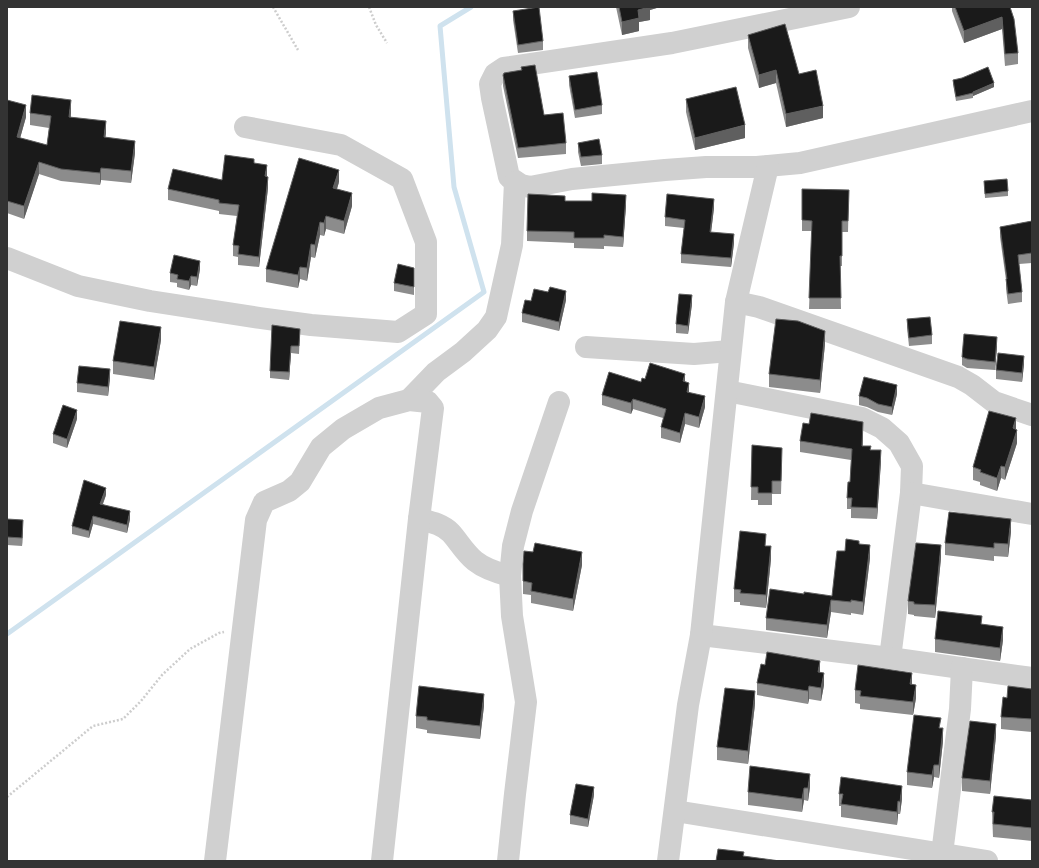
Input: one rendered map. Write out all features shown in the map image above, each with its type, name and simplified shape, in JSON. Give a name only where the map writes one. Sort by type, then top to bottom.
[{"type":"street","points":[[848,7],[672,43],[504,68],[495,74],[490,84],[509,177],[520,185],[530,187],[572,179],[672,169],[768,166],[816,160],[1032,111]]},
{"type":"street","points":[[7,258],[78,286],[150,302],[260,318],[398,332],[426,314],[426,242],[402,179],[341,145],[245,127]]},
{"type":"street","points":[[668,861],[688,705],[701,635],[736,302],[768,166]]},
{"type":"street","points":[[409,400],[436,372],[463,352],[487,330],[496,317],[512,245],[515,182]]},
{"type":"street","points":[[736,302],[759,307],[958,377],[972,385],[994,402],[1032,415]]},
{"type":"street","points":[[586,347],[694,354],[730,351]]},
{"type":"street","points":[[727,391],[862,418],[882,428],[899,443],[912,466],[911,493],[890,658]]},
{"type":"street","points":[[215,861],[256,520],[264,502],[289,491],[300,482],[321,447],[343,429],[379,408],[409,400],[428,402],[433,408],[382,861]]},
{"type":"street","points":[[508,861],[526,702],[512,616],[510,576],[512,546],[522,511],[559,402]]},
{"type":"street","points":[[911,493],[1032,514]]},
{"type":"street","points":[[420,518],[438,524],[450,532],[464,550],[476,562],[495,572],[510,576]]},
{"type":"street","points":[[701,635],[890,658],[1032,678]]},
{"type":"street","points":[[942,854],[960,709],[962,668]]},
{"type":"street","points":[[674,811],[916,855],[942,854],[987,861]]},
{"type":"path","points":[[273,7],[298,50]]},
{"type":"path","points":[[369,7],[376,25],[387,43]]},
{"type":"path","points":[[7,797],[93,726],[123,719],[141,701],[162,675],[190,649],[219,633],[243,628]]},
{"type":"building","points":[[539,7],[543,41],[518,45],[513,11]]},
{"type":"building","points":[[619,7],[650,7],[638,10],[639,18],[622,22]]},
{"type":"building","points":[[955,7],[1010,7],[1014,19],[1018,53],[1005,54],[1002,17],[964,31]]},
{"type":"building","points":[[785,24],[799,74],[816,70],[823,106],[786,114],[776,70],[759,75],[748,35]]},
{"type":"building","points":[[535,65],[544,115],[563,113],[566,143],[518,148],[503,75],[504,73],[522,70],[521,67]]},
{"type":"building","points":[[988,67],[994,83],[973,93],[956,97],[953,80],[962,78]]},
{"type":"building","points":[[597,72],[602,105],[575,110],[569,76]]},
{"type":"building","points":[[736,87],[745,125],[695,138],[686,99]]},
{"type":"building","points":[[32,95],[71,100],[69,117],[106,121],[104,137],[135,141],[131,171],[101,168],[100,173],[61,169],[39,162],[24,206],[7,201],[7,100],[26,105],[17,137],[47,145],[51,116],[30,113]]},
{"type":"building","points":[[599,139],[602,155],[581,157],[578,143]]},
{"type":"building","points":[[225,155],[254,159],[254,163],[267,165],[265,176],[268,177],[259,257],[238,254],[239,246],[233,245],[239,205],[219,203],[219,200],[168,189],[173,169],[222,180]]},
{"type":"building","points":[[299,158],[339,170],[333,188],[352,193],[344,221],[326,216],[324,223],[320,222],[315,245],[311,244],[307,268],[300,267],[298,275],[266,269]]},
{"type":"building","points":[[1007,179],[1008,191],[985,194],[984,181]]},
{"type":"building","points":[[802,189],[849,190],[848,221],[842,221],[842,256],[840,256],[841,298],[809,298],[812,221],[802,220]]},
{"type":"building","points":[[592,193],[626,195],[623,237],[604,235],[604,238],[574,238],[574,232],[527,231],[528,194],[565,196],[565,201],[592,201]]},
{"type":"building","points":[[667,194],[714,199],[710,232],[734,234],[731,258],[681,254],[685,220],[665,217]]},
{"type":"building","points":[[1032,221],[1032,253],[1018,255],[1022,292],[1008,294],[1000,227]]},
{"type":"building","points":[[174,255],[200,261],[197,277],[191,276],[189,281],[177,279],[178,275],[170,273]]},
{"type":"building","points":[[398,264],[414,268],[414,287],[394,283]]},
{"type":"building","points":[[550,287],[566,291],[559,322],[522,313],[525,300],[531,301],[534,289],[548,292]]},
{"type":"building","points":[[679,294],[692,295],[688,326],[676,324]]},
{"type":"building","points":[[930,317],[932,335],[909,338],[907,319]]},
{"type":"building","points":[[776,319],[798,321],[825,331],[820,380],[769,374]]},
{"type":"building","points":[[120,321],[161,327],[154,367],[113,361]]},
{"type":"building","points":[[272,325],[300,329],[299,346],[291,346],[289,372],[270,371]]},
{"type":"building","points":[[964,334],[997,337],[995,362],[967,359],[962,357]]},
{"type":"building","points":[[998,353],[1024,356],[1022,373],[996,370]]},
{"type":"building","points":[[650,363],[685,374],[683,381],[689,383],[687,392],[705,396],[699,417],[685,413],[680,433],[661,427],[666,409],[633,399],[631,403],[602,395],[609,372],[641,382],[642,378],[645,379]]},
{"type":"building","points":[[79,366],[110,369],[108,387],[77,383]]},
{"type":"building","points":[[864,377],[897,385],[892,407],[878,404],[867,398],[859,396]]},
{"type":"building","points":[[63,405],[77,410],[67,439],[53,434]]},
{"type":"building","points":[[989,411],[1016,418],[1013,428],[1017,430],[1005,467],[1001,466],[997,478],[980,472],[981,470],[973,467]]},
{"type":"building","points":[[811,413],[863,422],[862,446],[871,446],[870,450],[881,450],[877,508],[851,507],[852,498],[847,498],[848,482],[850,482],[852,449],[800,441],[803,423],[809,424]]},
{"type":"building","points":[[752,445],[782,448],[781,481],[772,481],[772,493],[758,493],[758,487],[751,487]]},
{"type":"building","points":[[84,480],[106,488],[100,504],[130,511],[127,525],[93,516],[89,531],[72,526]]},
{"type":"building","points":[[949,512],[1011,519],[1008,544],[994,543],[994,548],[945,543]]},
{"type":"building","points":[[7,519],[23,520],[22,538],[7,537]]},
{"type":"building","points":[[740,531],[766,534],[765,546],[771,546],[766,595],[740,593],[741,590],[734,589]]},
{"type":"building","points":[[846,539],[859,541],[859,544],[870,545],[863,602],[851,600],[851,602],[831,600],[827,625],[766,618],[770,589],[832,596],[837,551],[845,551]]},
{"type":"building","points":[[535,543],[582,552],[573,599],[531,591],[532,583],[523,581],[524,551],[533,552]]},
{"type":"building","points":[[916,543],[941,545],[935,605],[914,604],[914,602],[908,601]]},
{"type":"building","points":[[938,611],[982,616],[981,624],[1003,627],[1000,648],[935,639]]},
{"type":"building","points":[[767,652],[820,661],[818,672],[824,673],[821,688],[809,686],[808,691],[757,683],[761,664],[765,665]]},
{"type":"building","points":[[858,665],[912,673],[910,684],[916,685],[913,702],[860,696],[861,691],[855,690]]},
{"type":"building","points":[[419,686],[484,694],[480,726],[427,720],[427,717],[416,716]]},
{"type":"building","points":[[1008,686],[1032,689],[1032,719],[1001,717],[1003,697],[1007,698]]},
{"type":"building","points":[[725,688],[755,691],[748,751],[717,747]]},
{"type":"building","points":[[914,715],[941,718],[939,728],[943,728],[939,765],[934,765],[932,775],[907,772]]},
{"type":"building","points":[[970,721],[996,724],[990,781],[962,778]]},
{"type":"building","points":[[750,766],[810,774],[808,788],[804,788],[802,799],[748,792]]},
{"type":"building","points":[[841,777],[902,786],[897,812],[841,804],[843,794],[839,794]]},
{"type":"building","points":[[576,784],[594,787],[588,819],[570,815]]},
{"type":"building","points":[[994,796],[1032,800],[1032,828],[993,824],[994,812],[992,812]]},
{"type":"building","points":[[718,849],[744,852],[743,856],[780,861],[716,861]]},
{"type":"waterway","points":[[7,634],[484,292],[454,187],[440,26],[471,7]]}]
